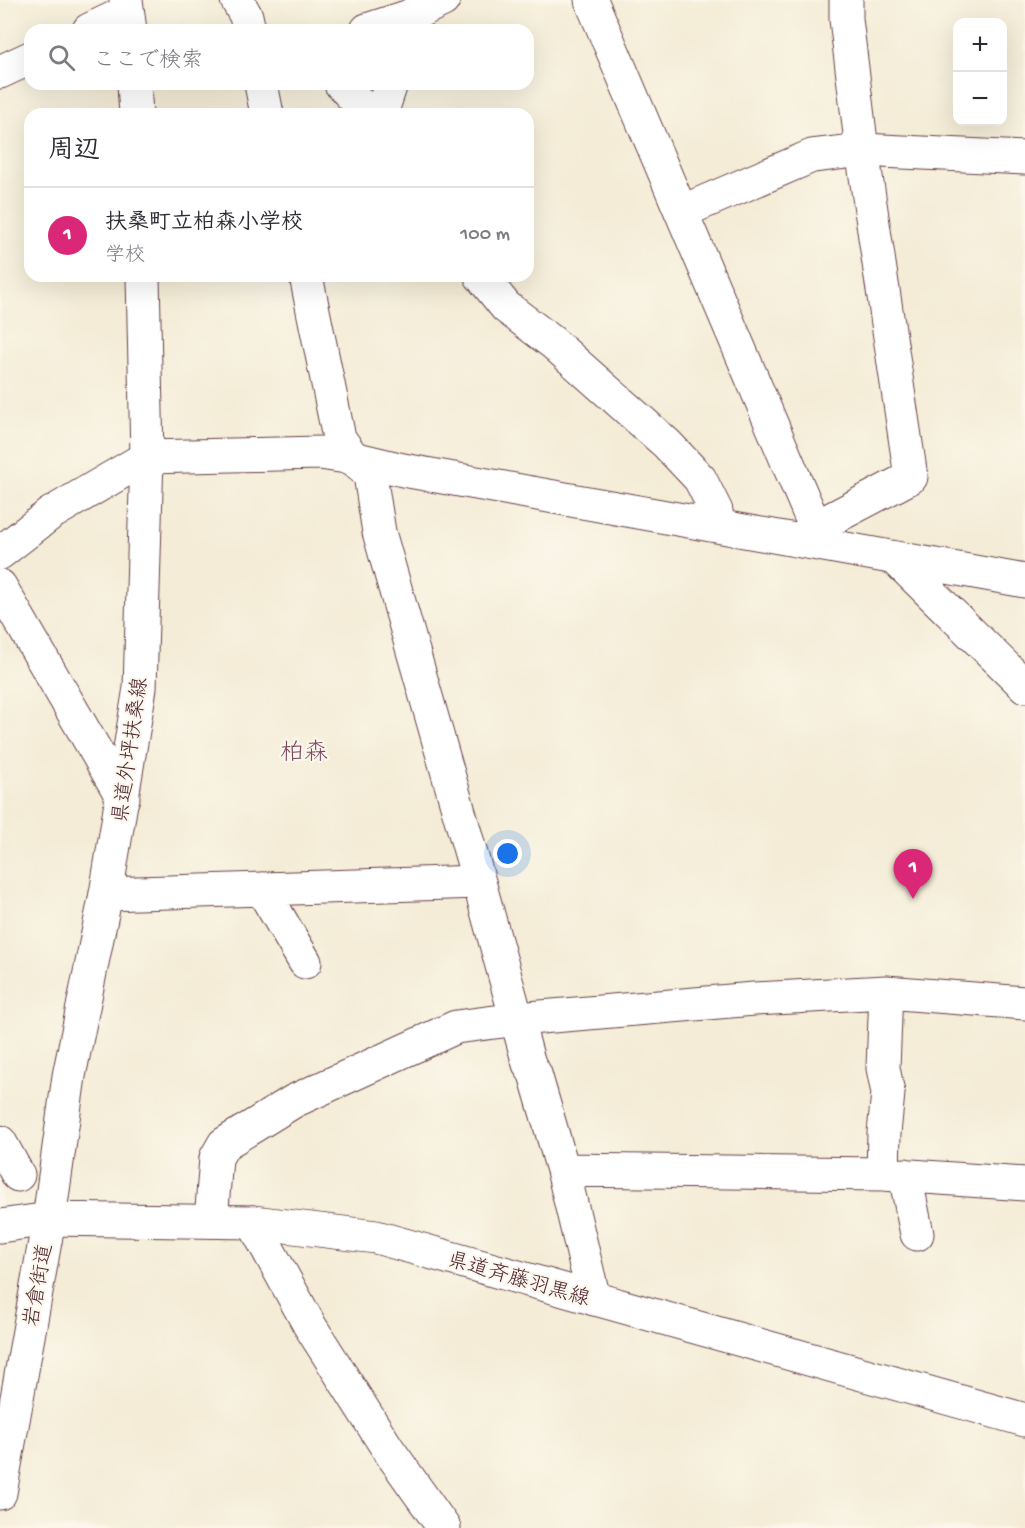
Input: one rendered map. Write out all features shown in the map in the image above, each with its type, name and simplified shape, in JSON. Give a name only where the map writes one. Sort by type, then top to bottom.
[{"type":"street","points":[[407,24],[443,0]]},
{"type":"street","points":[[591,0],[819,535]]},
{"type":"street","points":[[819,535],[911,477],[862,150],[846,19],[846,0]]},
{"type":"street","points":[[104,24],[128,14]]},
{"type":"street","points":[[0,72],[24,61]]},
{"type":"street","points":[[134,90],[136,108]]},
{"type":"street","points":[[262,90],[266,108]]},
{"type":"street","points":[[347,90],[363,108]]},
{"type":"street","points":[[383,108],[389,90]]},
{"type":"street","points":[[681,212],[812,156],[862,150],[1025,158]]},
{"type":"street","name":"県道外坪扶桑線","points":[[49,1219],[69,1076],[106,894],[140,688],[147,457],[143,282]]},
{"type":"street","points":[[307,282],[339,438],[353,458],[370,475],[379,532],[529,1064],[535,1074],[563,1170],[594,1299]]},
{"type":"street","points":[[486,282],[506,308],[552,342],[667,444],[700,479],[716,511],[718,526]]},
{"type":"street","points":[[0,553],[50,514],[147,457],[320,453],[718,526],[819,535],[896,559],[1025,581]]},
{"type":"street","points":[[896,559],[1025,686]]},
{"type":"street","points":[[0,586],[123,798]]},
{"type":"street","points":[[106,894],[479,882]]},
{"type":"street","points":[[262,889],[305,962]]},
{"type":"street","points":[[886,992],[883,1068],[888,1093],[884,1134],[894,1174],[917,1234]]},
{"type":"street","points":[[211,1221],[216,1158],[224,1144],[294,1101],[456,1027],[517,1019],[754,999],[886,992],[1025,1003]]},
{"type":"street","points":[[0,1142],[18,1175]]},
{"type":"street","points":[[563,1170],[894,1174],[1025,1184]]},
{"type":"street","name":"県道斉藤羽黒線","points":[[0,1226],[49,1219],[253,1222],[376,1238],[1025,1420]]},
{"type":"street","name":"岩倉街道","points":[[0,1493],[49,1219]]},
{"type":"street","points":[[253,1222],[310,1326],[388,1449],[444,1528]]},
{"type":"place","name":"扶桑町立柏森小学校","points":[[913,899]]},
{"type":"district","name":"柏森","points":[[304,751]]}]
